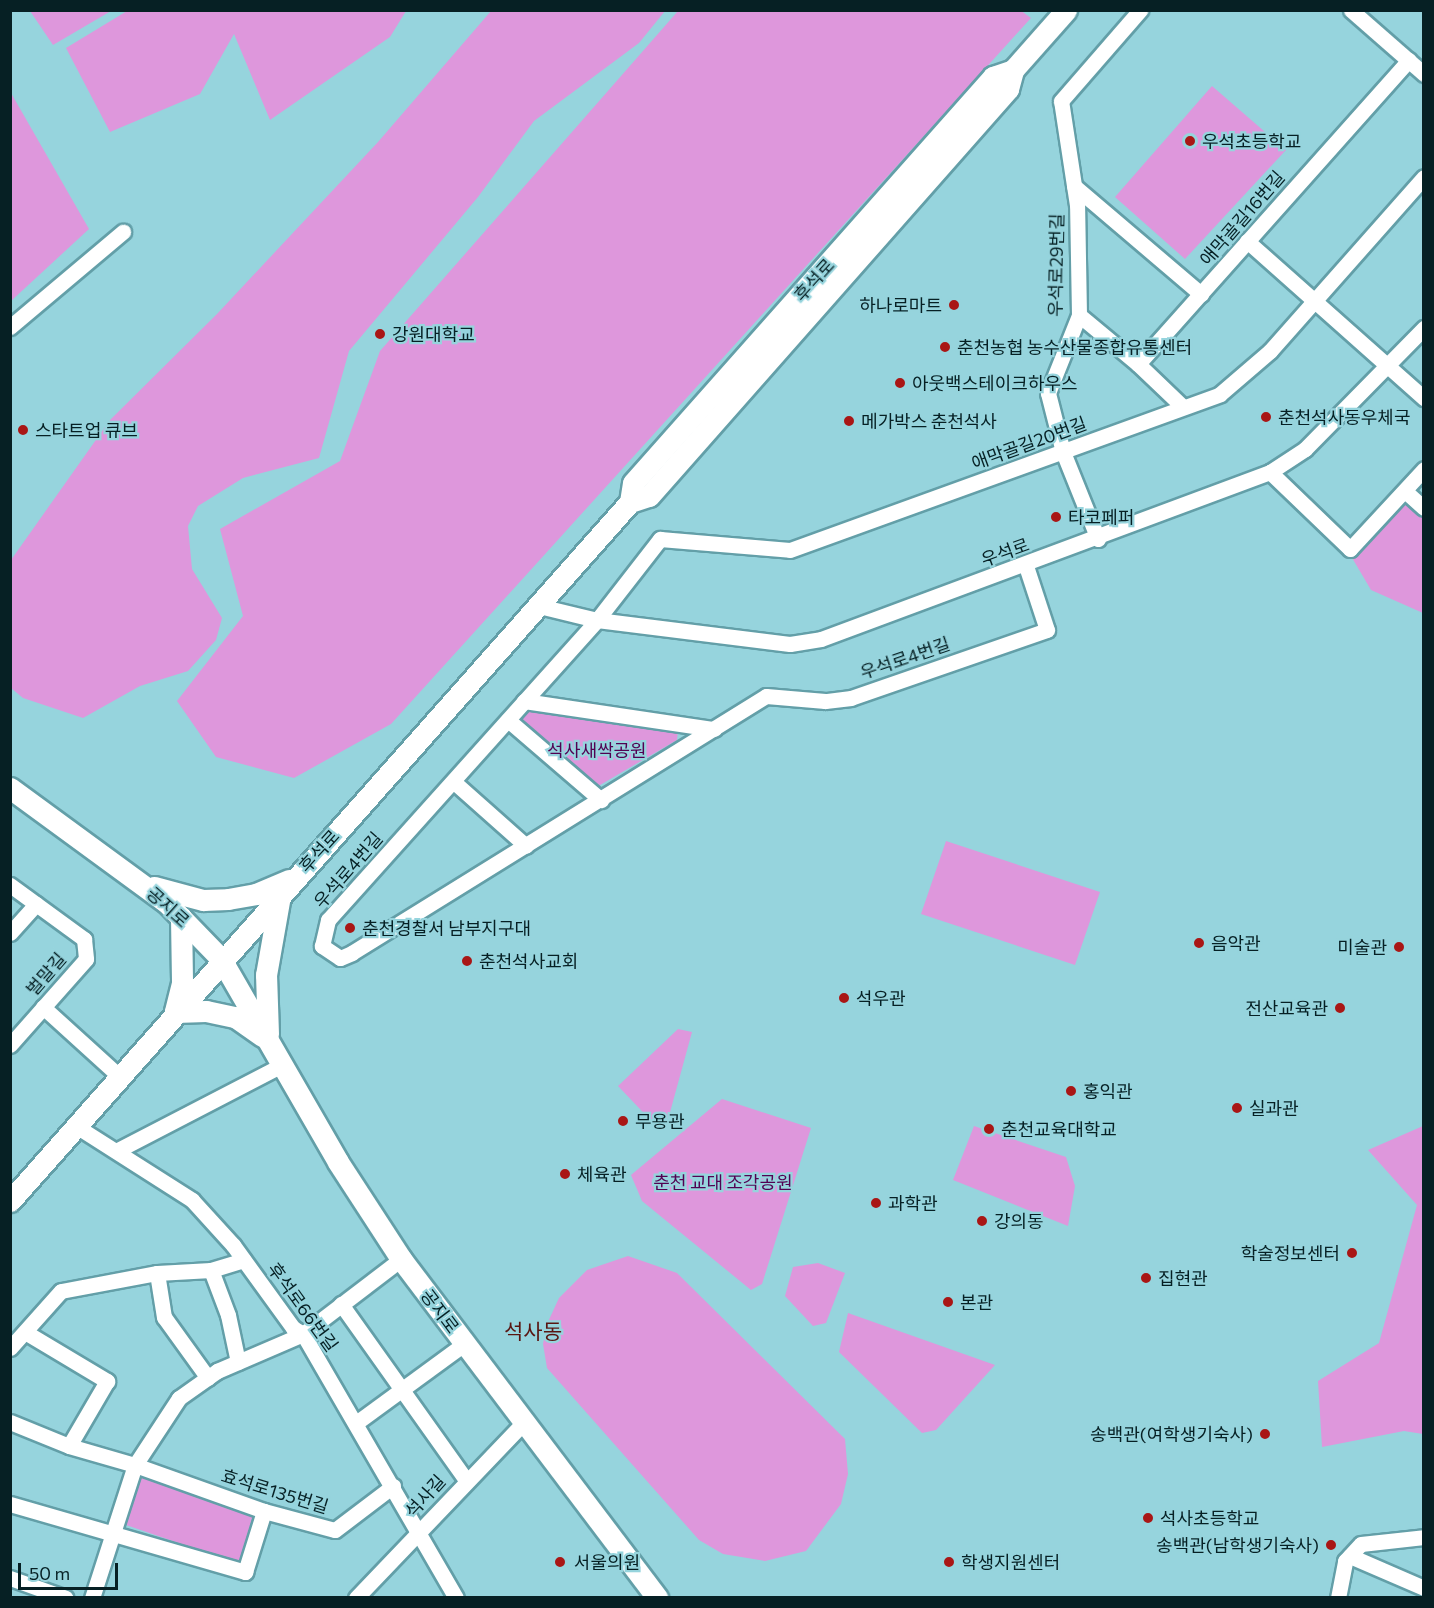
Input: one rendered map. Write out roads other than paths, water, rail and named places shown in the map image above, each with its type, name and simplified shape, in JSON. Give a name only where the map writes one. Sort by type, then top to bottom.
[{"type":"street","name":"후석로","points":[[10,1201],[221,960],[630,502],[633,483],[993,77],[1013,70],[1066,10]]},
{"type":"street","name":"우석로29번길","points":[[1098,539],[1063,452],[1048,393],[1078,315],[1074,186],[1060,101],[1140,10]]},
{"type":"street","points":[[1351,10],[1424,74]]},
{"type":"street","name":"애막골길16번길","points":[[1138,364],[1409,60]]},
{"type":"street","name":"애막골길20번길","points":[[597,620],[660,539],[790,550],[1220,394],[1270,351],[1424,177]]},
{"type":"street","name":"애막골길16번길","points":[[1074,186],[1201,294]]},
{"type":"street","points":[[10,327],[123,232]]},
{"type":"street","points":[[1247,241],[1316,299],[1424,398]]},
{"type":"street","points":[[1078,315],[1138,364],[1182,406]]},
{"type":"street","name":"우석로","points":[[539,606],[597,620],[790,644],[821,639],[1026,566],[1270,472],[1305,449],[1389,367],[1424,328]]},
{"type":"street","points":[[1270,472],[1350,549],[1424,469]]},
{"type":"street","points":[[1405,491],[1424,508]]},
{"type":"street","name":"우석로4번길","points":[[597,620],[328,920],[322,946],[340,958],[352,952],[766,696],[825,702],[850,698],[1047,630],[1026,566]]},
{"type":"street","points":[[524,701],[714,729]]},
{"type":"street","points":[[508,720],[601,800]]},
{"type":"street","points":[[454,782],[526,846]]},
{"type":"street","name":"공지로","points":[[10,788],[141,883],[181,917],[221,960],[338,1162],[401,1259],[657,1598]]},
{"type":"street","points":[[141,883],[203,900],[256,894],[295,878]]},
{"type":"street","name":"벌말길","points":[[10,885],[84,939],[86,959],[10,1045]]},
{"type":"street","points":[[268,1041],[266,975],[280,894]]},
{"type":"street","points":[[10,933],[36,904]]},
{"type":"street","points":[[181,917],[182,983],[176,1012],[206,1011],[235,1017],[268,1041]]},
{"type":"street","points":[[43,1007],[119,1076]]},
{"type":"street","points":[[118,1150],[282,1065]]},
{"type":"street","name":"후석로66번길","points":[[76,1126],[118,1150],[192,1200],[244,1260],[292,1328],[303,1334],[420,1530],[456,1598]]},
{"type":"street","points":[[92,1598],[135,1465],[179,1398],[208,1378],[238,1362],[303,1334],[401,1259]]},
{"type":"street","points":[[10,1348],[61,1291],[157,1273],[211,1270],[244,1260]]},
{"type":"street","points":[[211,1270],[228,1315],[238,1362]]},
{"type":"street","points":[[157,1273],[164,1317],[208,1378]]},
{"type":"street","points":[[341,1304],[399,1391],[466,1480]]},
{"type":"street","points":[[25,1332],[107,1381],[69,1446]]},
{"type":"street","name":"공지로","points":[[356,1423],[464,1344]]},
{"type":"street","name":"효석로135번길","points":[[10,1422],[69,1446],[135,1465],[264,1511],[335,1530],[393,1486]]},
{"type":"street","name":"석사길","points":[[361,1596],[466,1480],[523,1423]]},
{"type":"street","points":[[10,1504],[113,1531],[245,1572],[264,1511]]},
{"type":"street","points":[[1338,1598],[1345,1561],[1361,1544],[1424,1537]]},
{"type":"street","points":[[1350,1556],[1424,1588]]},
{"type":"street","points":[[10,1578],[66,1598]]},
{"type":"place","name":"우석초등학교","points":[[1190,141]]},
{"type":"place","name":"하나로마트","points":[[954,305]]},
{"type":"place","name":"강원대학교","points":[[380,334]]},
{"type":"place","name":"춘천농협 농수산물종합유통센터","points":[[945,347]]},
{"type":"place","name":"아웃백스테이크하우스","points":[[900,383]]},
{"type":"place","name":"춘천석사동우체국","points":[[1266,417]]},
{"type":"place","name":"메가박스 춘천석사","points":[[849,421]]},
{"type":"place","name":"스타트업 큐브","points":[[23,430]]},
{"type":"place","name":"타코페퍼","points":[[1056,517]]},
{"type":"place","name":"춘천경찰서 남부지구대","points":[[350,928]]},
{"type":"place","name":"음악관","points":[[1199,943]]},
{"type":"place","name":"미술관","points":[[1399,947]]},
{"type":"place","name":"춘천석사교회","points":[[467,961]]},
{"type":"place","name":"석우관","points":[[844,998]]},
{"type":"place","name":"전산교육관","points":[[1340,1008]]},
{"type":"place","name":"홍익관","points":[[1071,1091]]},
{"type":"place","name":"실과관","points":[[1237,1108]]},
{"type":"place","name":"무용관","points":[[623,1121]]},
{"type":"place","name":"춘천교육대학교","points":[[989,1129]]},
{"type":"place","name":"체육관","points":[[565,1174]]},
{"type":"place","name":"과학관","points":[[876,1203]]},
{"type":"place","name":"강의동","points":[[982,1221]]},
{"type":"place","name":"학술정보센터","points":[[1352,1253]]},
{"type":"place","name":"집현관","points":[[1146,1278]]},
{"type":"place","name":"본관","points":[[948,1302]]},
{"type":"place","name":"송백관(여학생기숙사)","points":[[1265,1434]]},
{"type":"place","name":"석사초등학교","points":[[1148,1518]]},
{"type":"place","name":"송백관(남학생기숙사)","points":[[1331,1545]]},
{"type":"place","name":"서울의원","points":[[560,1562]]},
{"type":"place","name":"학생지원센터","points":[[949,1562]]},
{"type":"district","name":"석사동","points":[[533,1331]]},
{"type":"park label","name":"석사새싹공원","points":[[597,750]]},
{"type":"park label","name":"춘천 교대 조각공원","points":[[723,1182]]}]
